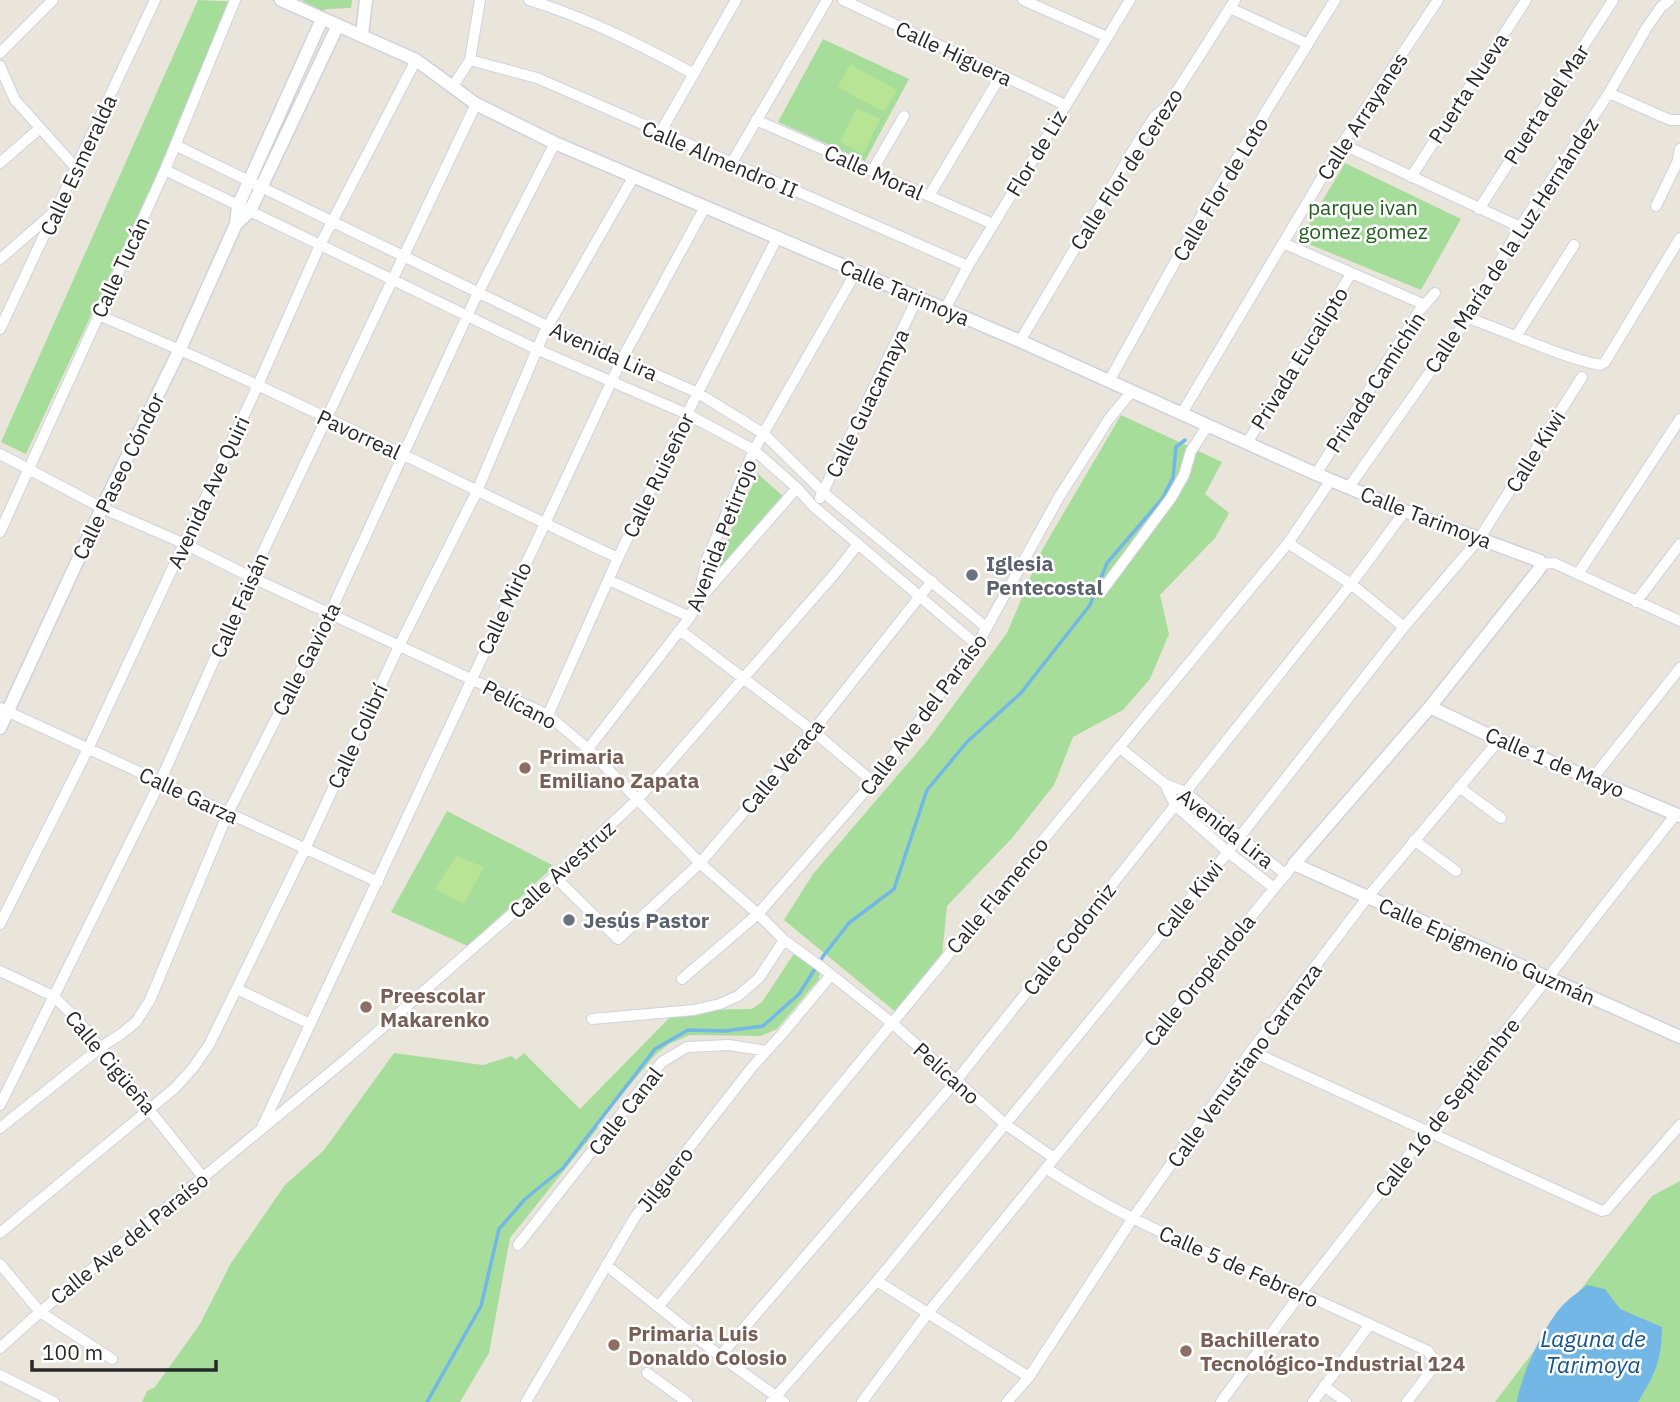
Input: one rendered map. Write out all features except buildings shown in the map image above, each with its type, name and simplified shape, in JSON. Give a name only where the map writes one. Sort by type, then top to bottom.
[{"type":"street","points":[[0,53],[52,0]]},
{"type":"street","name":"Calle Esmeralda","points":[[0,329],[155,0]]},
{"type":"street","name":"Calle Tucán","points":[[0,532],[165,170],[235,0]]},
{"type":"street","name":"Calle Tarimoya","points":[[281,0],[416,60],[476,104],[555,143],[1020,341],[1316,474],[1541,563]]},
{"type":"street","points":[[362,35],[366,0]]},
{"type":"street","points":[[453,86],[470,60],[480,0]]},
{"type":"street","points":[[529,0],[593,23],[647,48],[694,75]]},
{"type":"street","points":[[731,164],[827,0]]},
{"type":"street","name":"Calle Higuera","points":[[843,0],[1065,105]]},
{"type":"street","points":[[1023,0],[1107,37]]},
{"type":"street","name":"Flor de Liz","points":[[945,309],[993,224],[1130,0]]},
{"type":"street","name":"Calle Flor de Loto","points":[[1110,381],[1194,228],[1335,0]]},
{"type":"street","name":"Calle Arrayanes","points":[[1182,413],[1342,144],[1438,0]]},
{"type":"street","name":"Puerta Nueva","points":[[1411,177],[1525,0]]},
{"type":"street","name":"Puerta del Mar","points":[[1479,209],[1613,0]]},
{"type":"street","name":"Calle María de la Luz Hernández","points":[[1349,487],[1468,317],[1520,228],[1609,93],[1647,27],[1661,7],[1670,0]]},
{"type":"street","points":[[660,133],[732,1]]},
{"type":"street","points":[[1231,3],[1308,44]]},
{"type":"street","name":"Calle Flor de Cerezo","points":[[1020,341],[1138,142],[1155,116],[1168,105],[1231,3]]},
{"type":"street","name":"Calle Paseo Cóndor","points":[[0,728],[4,710],[180,349],[244,209],[322,19]]},
{"type":"street","name":"Calle Paseo Cóndor","points":[[255,184],[338,25]]},
{"type":"street","name":"Avenida Ave Quiri","points":[[0,924],[89,747],[185,544],[320,245],[416,60]]},
{"type":"street","name":"Calle Almendro II","points":[[470,60],[537,78],[968,266]]},
{"type":"street","points":[[0,66],[15,100],[76,168]]},
{"type":"street","points":[[929,196],[1001,75]]},
{"type":"street","points":[[1609,93],[1670,120],[1680,120]]},
{"type":"street","name":"Calle Faisán","points":[[0,1105],[160,782],[251,577],[476,104]]},
{"type":"street","points":[[872,171],[904,116]]},
{"type":"street","name":"Calle Moral","points":[[756,120],[993,224]]},
{"type":"street","points":[[0,163],[39,129]]},
{"type":"street","name":"Calle Gaviota","points":[[0,1128],[101,1046],[136,1022],[150,1000],[228,813],[330,613],[478,292],[555,143]]},
{"type":"street","points":[[1342,144],[1520,228]]},
{"type":"street","name":"Avenida Lira","points":[[175,145],[547,326],[698,393],[764,434],[824,494],[987,628]]},
{"type":"street","points":[[1656,206],[1677,163],[1680,149]]},
{"type":"street","name":"Avenida Lira","points":[[165,170],[467,317],[687,414],[754,450],[813,506],[977,645]]},
{"type":"street","name":"Calle Colibrí","points":[[0,1233],[175,1088],[209,1045],[305,849],[399,646],[477,491],[547,326],[634,176]]},
{"type":"street","name":"Calle Mirlo","points":[[261,1130],[543,523],[622,359],[705,207]]},
{"type":"street","points":[[0,258],[56,210]]},
{"type":"street","name":"Calle Ruiseñor","points":[[548,715],[618,558],[777,237]]},
{"type":"street","points":[[1468,317],[1566,357],[1600,365],[1605,362],[1680,238]]},
{"type":"street","points":[[1283,243],[1424,305]]},
{"type":"street","points":[[1517,335],[1574,245]]},
{"type":"street","name":"Avenida Petirrojo","points":[[588,748],[690,617],[697,603],[707,559],[754,450],[856,272]]},
{"type":"street","name":"Privada Eucalipto","points":[[1247,443],[1351,274]]},
{"type":"street","name":"Privada Camichín","points":[[1316,474],[1435,292]]},
{"type":"street","name":"Calle Guacamaya","points":[[813,506],[824,494],[918,298]]},
{"type":"street","points":[[0,310],[14,300]]},
{"type":"street","name":"Pavorreal","points":[[97,315],[258,385],[618,558]]},
{"type":"street","name":"Calle Kiwi","points":[[777,1400],[1228,852],[1404,627],[1479,539],[1582,377]]},
{"type":"street","name":"Calle Ave del Paraíso","points":[[682,979],[758,914],[873,782],[977,645],[1059,497],[1109,419],[1132,391]]},
{"type":"street","points":[[1578,574],[1680,419]]},
{"type":"street","points":[[1101,592],[1171,498],[1184,475],[1191,452],[1208,425]]},
{"type":"street","name":"Pelícano","points":[[0,454],[102,508],[185,544],[548,715],[588,748],[700,863],[784,940],[892,1023],[1005,1124],[1054,1158]]},
{"type":"street","name":"Calle Flamenco","points":[[658,1307],[1288,544],[1331,480]]},
{"type":"street","name":"Calle Guacamaya","points":[[697,603],[797,488]]},
{"type":"street","name":"Calle Codorniz","points":[[720,1356],[956,1081],[1351,584],[1405,511]]},
{"type":"street","name":"Calle Avestruz","points":[[261,1130],[555,877],[638,799],[858,544]]},
{"type":"street","points":[[1288,544],[1351,584],[1404,627]]},
{"type":"street","points":[[1636,602],[1680,544]]},
{"type":"street","points":[[1541,563],[1554,563],[1680,621]]},
{"type":"street","name":"Calle Oropéndola","points":[[862,1402],[928,1313],[1274,888],[1430,706],[1541,563]]},
{"type":"street","points":[[609,580],[690,617]]},
{"type":"street","name":"Calle Veraca","points":[[555,877],[618,939],[700,863],[813,731],[932,581]]},
{"type":"street","points":[[681,631],[813,731],[873,782]]},
{"type":"street","points":[[1592,779],[1680,668]]},
{"type":"street","name":"Calle 1 de Mayo","points":[[1430,706],[1499,740],[1678,815]]},
{"type":"street","name":"Calle Garza","points":[[4,710],[378,881]]},
{"type":"street","name":"Calle Venustiano Carranza","points":[[1007,1402],[1029,1377],[1133,1218],[1251,1051],[1367,898],[1499,740]]},
{"type":"street","name":"Avenida Lira","points":[[1119,747],[1165,784],[1185,792],[1240,836],[1290,870]]},
{"type":"street","name":"Avenida Lira","points":[[1165,784],[1175,805],[1274,888]]},
{"type":"street","points":[[1459,787],[1502,818]]},
{"type":"street","name":"Calle 16 de Septiembre","points":[[1221,1402],[1301,1293],[1678,815]]},
{"type":"street","points":[[1415,841],[1456,871]]},
{"type":"street","name":"Calle Epigmenio Guzmán","points":[[1290,870],[1367,898],[1680,1037]]},
{"type":"street","points":[[592,1019],[694,1010],[720,1004],[738,996],[759,978],[784,940]]},
{"type":"street","name":"Calle Cigüeña","points":[[0,971],[53,996],[77,1019],[203,1177]]},
{"type":"street","name":"Jilguero","points":[[526,1402],[635,1217],[831,975]]},
{"type":"street","points":[[237,989],[310,1024]]},
{"type":"street","name":"Calle Canal","points":[[517,1245],[662,1062],[687,1047],[729,1045],[767,1051]]},
{"type":"street","points":[[1251,1051],[1602,1211],[1606,1210],[1680,1125]]},
{"type":"street","name":"Calle Ave del Paraíso","points":[[0,1348],[261,1130]]},
{"type":"street","name":"Calle 5 de Febrero","points":[[1046,1168],[1096,1200],[1211,1256],[1301,1293],[1428,1351],[1433,1359],[1432,1369],[1407,1402]]},
{"type":"street","points":[[0,1265],[40,1312],[112,1359]]},
{"type":"street","points":[[606,1265],[777,1400]]},
{"type":"street","points":[[877,1281],[1029,1377]]},
{"type":"street","points":[[1313,1402],[1370,1324]]},
{"type":"street","points":[[647,1373],[687,1402]]},
{"type":"street","points":[[0,1375],[54,1402]]},
{"type":"street","points":[[1324,1386],[1346,1402]]},
{"type":"green space","points":[[198,0],[238,2],[26,454],[1,442]]},
{"type":"green space","points":[[302,0],[352,0],[351,8],[327,9],[318,13]]},
{"type":"green space","points":[[823,39],[909,79],[865,161],[778,122]]},
{"type":"green space","points":[[850,64],[897,90],[884,112],[838,87]]},
{"type":"green space","points":[[857,108],[880,119],[863,154],[840,142]]},
{"type":"green space","name":"parque ivan gomez gomez","points":[[1345,163],[1461,219],[1421,290],[1299,240]]},
{"type":"green space","points":[[1121,415],[1222,462],[1205,494],[1229,513],[1215,538],[1160,595],[1169,634],[1150,679],[1123,710],[1073,737],[1054,785],[1013,837],[947,906],[942,955],[897,1013],[784,920],[813,874],[927,741],[1007,633],[1042,550]]},
{"type":"green space","points":[[758,474],[783,496],[711,582],[735,521]]},
{"type":"green space","points":[[447,811],[554,866],[468,946],[391,912]]},
{"type":"green space","points":[[456,856],[484,867],[464,904],[435,889]]},
{"type":"green space","points":[[795,952],[820,969],[819,979],[777,1029],[761,1036],[690,1035],[669,1044],[656,1054],[596,1125],[598,1128],[510,1238],[489,1353],[460,1402],[142,1402],[147,1391],[155,1387],[200,1324],[231,1263],[285,1185],[324,1150],[394,1053],[483,1065],[512,1056],[516,1060],[524,1053],[580,1109],[677,1010],[752,1009],[762,1002]]},
{"type":"green space","points":[[1680,1181],[1680,1402],[1495,1402],[1652,1196]]},
{"type":"water","name":"Laguna de Tarimoya","points":[[1587,1285],[1605,1289],[1620,1309],[1662,1327],[1659,1358],[1644,1392],[1638,1402],[1517,1402],[1529,1364],[1542,1336],[1557,1312]]},
{"type":"waterway","points":[[427,1402],[481,1306],[499,1229],[525,1199],[563,1168],[655,1049],[688,1030],[725,1031],[763,1026],[799,994],[849,923],[894,889],[927,790],[967,742],[1021,693],[1090,605],[1107,563],[1162,499],[1173,478],[1176,447],[1185,440]]},
{"type":"place","name":"Iglesia Pentecostal","points":[[972,575]]},
{"type":"place","name":"Primaria Emiliano Zapata","points":[[525,768]]},
{"type":"place","name":"Jesús Pastor","points":[[569,920]]},
{"type":"place","name":"Preescolar Makarenko","points":[[366,1007]]},
{"type":"place","name":"Primaria Luis Donaldo Colosio","points":[[614,1345]]},
{"type":"place","name":"Bachillerato Tecnológico-Industrial 124","points":[[1186,1351]]}]
